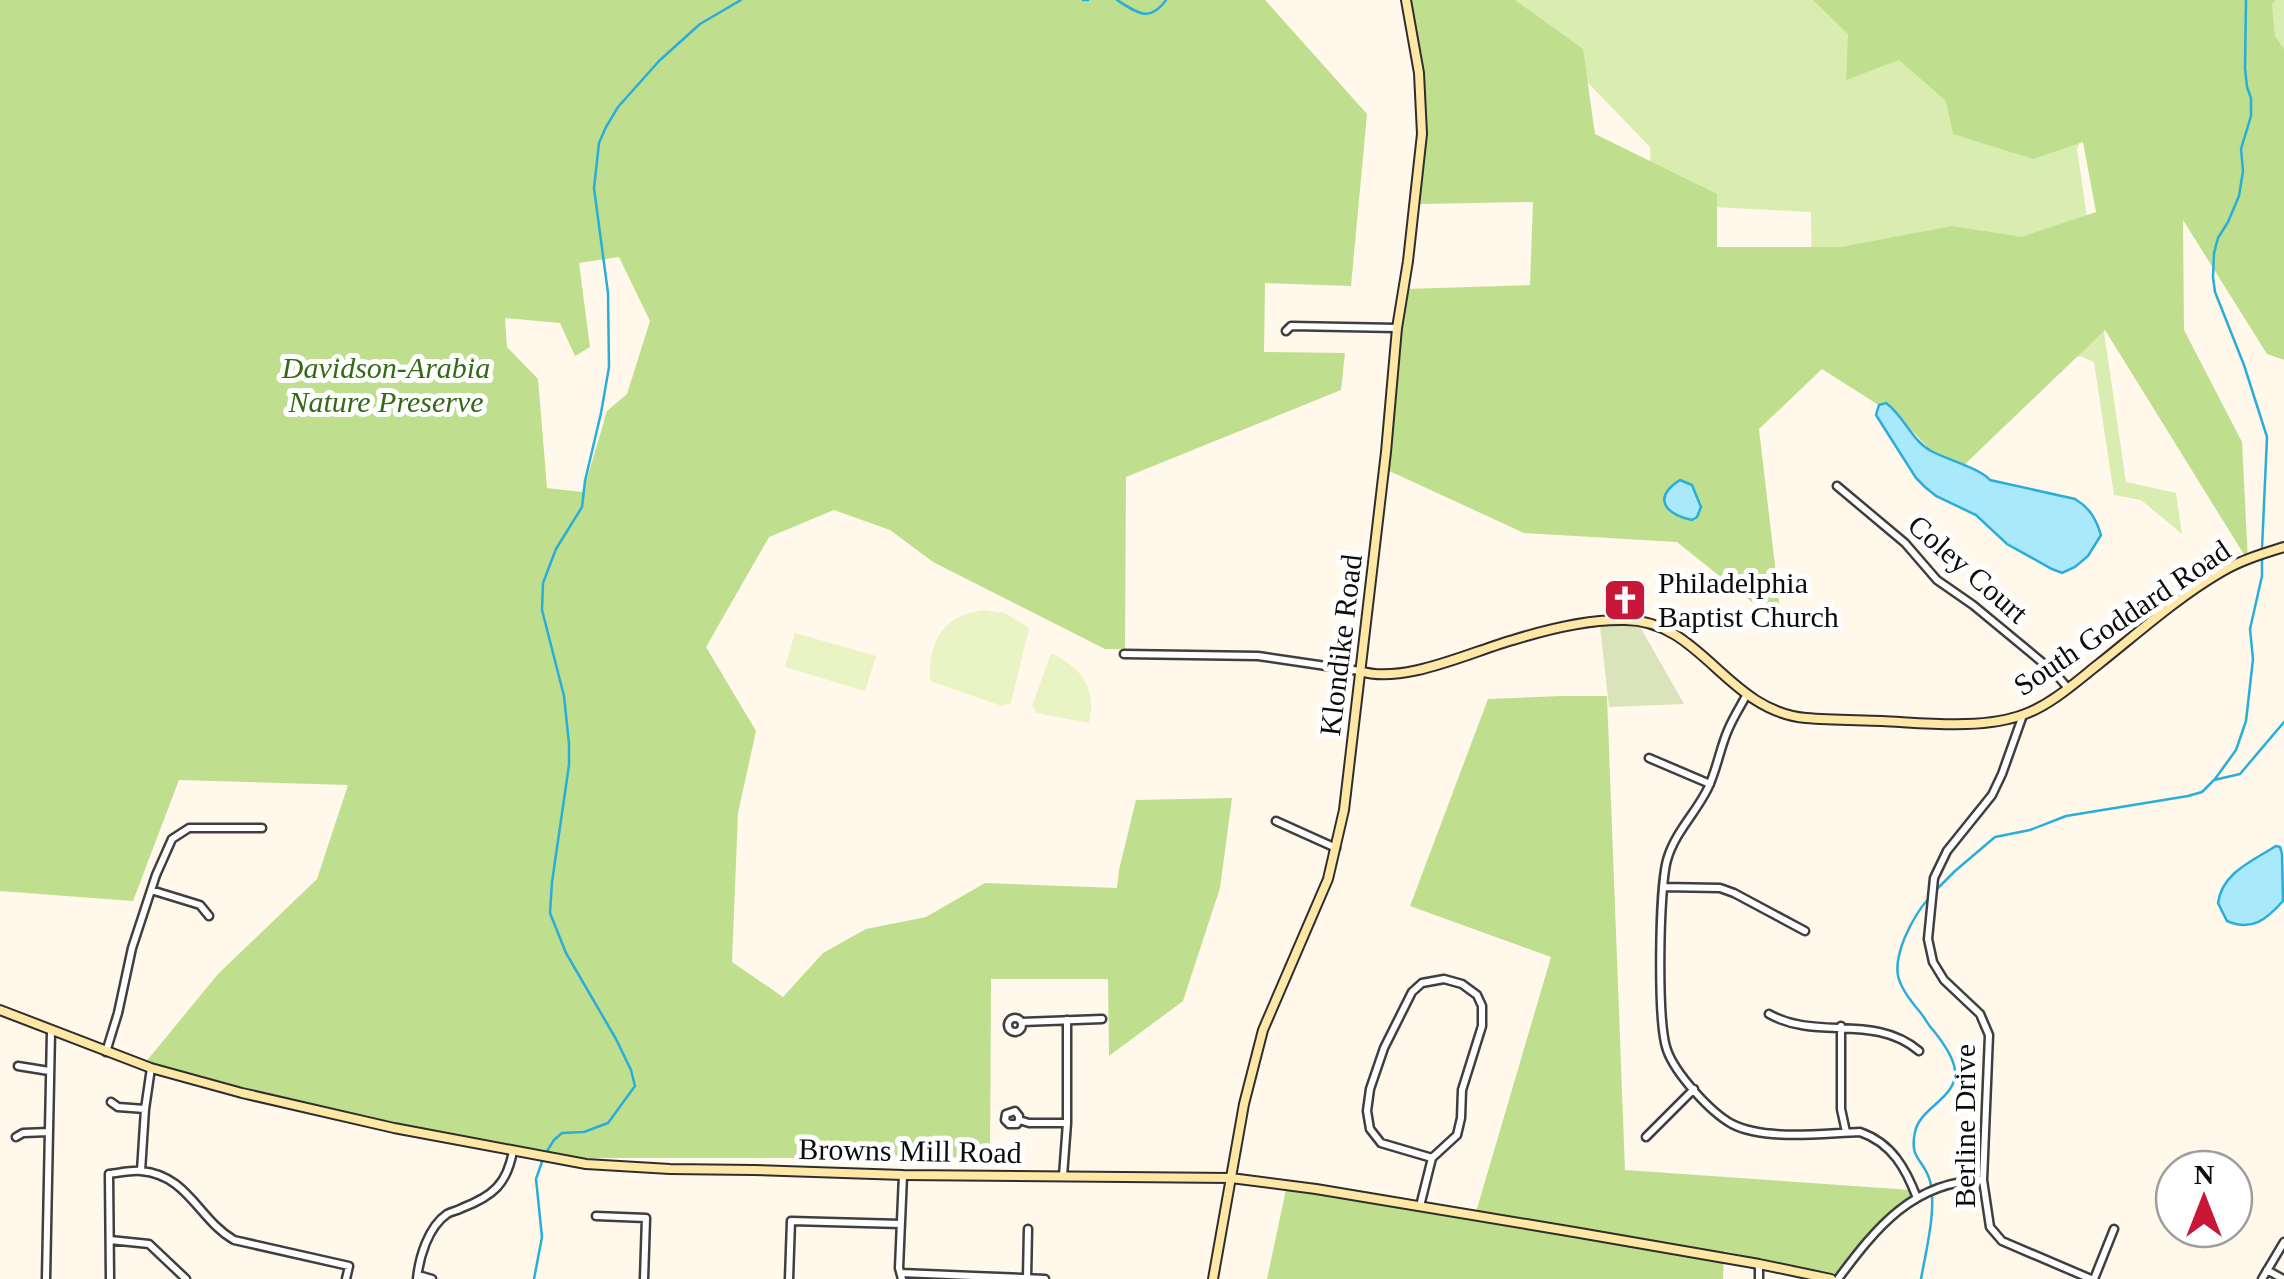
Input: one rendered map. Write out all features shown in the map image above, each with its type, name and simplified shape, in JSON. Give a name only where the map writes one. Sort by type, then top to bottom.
[{"type":"main road","name":"Klondike Road","points":[[1214,1279],[1244,1104],[1263,1030],[1328,879],[1344,810],[1422,134],[1418,73],[1406,0]]},
{"type":"main road","name":"South Goddard Road","points":[[1360,672],[1390,675],[1421,670],[1518,638],[1601,621],[1634,620],[1676,635],[1746,696],[1782,713],[1802,718],[1974,723],[2023,715],[2068,688],[2222,571],[2284,547]]},
{"type":"main road","name":"Browns Mill Road","points":[[0,1010],[152,1068],[242,1092],[394,1128],[586,1164],[903,1175],[1230,1178],[1316,1189],[1834,1279]]},
{"type":"street","points":[[1286,331],[1292,326],[1397,328]]},
{"type":"street","name":"Coley Court","points":[[1837,486],[1898,536],[1937,580],[2054,672],[2068,688]]},
{"type":"street","name":"South Goddard Road","points":[[1124,654],[1258,656],[1360,672]]},
{"type":"street","points":[[1746,696],[1727,731],[1710,784],[1684,822],[1666,864],[1662,1032],[1666,1049],[1694,1090],[1721,1117],[1745,1129],[1781,1133],[1860,1132],[1883,1142],[1906,1173],[1917,1198]]},
{"type":"street","name":"Berline Drive","points":[[2023,715],[1992,795],[1947,850],[1936,870],[1930,954],[1944,980],[1980,1014],[1989,1035],[1983,1180],[1990,1228],[2002,1241],[2093,1279],[2114,1229]]},
{"type":"street","points":[[1649,758],[1710,784]]},
{"type":"street","points":[[1276,820],[1337,849]]},
{"type":"street","points":[[106,1052],[132,948],[172,839],[189,828],[262,828]]},
{"type":"street","points":[[1663,887],[1720,888],[1734,892],[1805,931]]},
{"type":"street","points":[[151,890],[200,905],[209,916]]},
{"type":"street","points":[[1420,1208],[1432,1158],[1457,1135],[1462,1090],[1482,1026],[1482,1006],[1477,995],[1462,984],[1444,980],[1428,981],[1412,992],[1384,1048],[1367,1112],[1367,1131],[1374,1137],[1389,1147],[1432,1158]]},
{"type":"street","points":[[1769,1014],[1800,1026],[1841,1026],[1890,1033],[1904,1038],[1918,1051]]},
{"type":"street","points":[[1022,1022],[1102,1019]]},
{"type":"street","points":[[1063,1176],[1068,1020]]},
{"type":"street","points":[[1841,1026],[1841,1108],[1846,1132]]},
{"type":"street","points":[[46,1279],[51,1031]]},
{"type":"street","points":[[18,1066],[49,1072]]},
{"type":"street","points":[[141,1171],[144,1109],[152,1068]]},
{"type":"street","points":[[1646,1136],[1694,1090]]},
{"type":"street","points":[[111,1102],[118,1107],[144,1109]]},
{"type":"street","points":[[1019,1120],[1066,1123]]},
{"type":"street","points":[[16,1136],[49,1132]]},
{"type":"street","points":[[432,1279],[418,1277],[425,1245],[434,1228],[446,1214],[491,1194],[504,1180],[513,1151]]},
{"type":"street","points":[[110,1279],[110,1174],[141,1171],[170,1178],[221,1232],[234,1240],[351,1262],[346,1279]]},
{"type":"street","points":[[903,1175],[902,1276],[1045,1279]]},
{"type":"street","points":[[1834,1279],[1890,1216],[1917,1198],[1947,1184],[1983,1180]]},
{"type":"street","points":[[596,1216],[646,1218],[644,1279]]},
{"type":"street","points":[[788,1279],[791,1220],[900,1224]]},
{"type":"street","points":[[426,1224],[434,1228]]},
{"type":"street","points":[[1027,1278],[1028,1229]]},
{"type":"street","points":[[110,1240],[149,1244],[186,1279]]},
{"type":"street","points":[[2262,1279],[2284,1242]]},
{"type":"street","points":[[1759,1264],[1759,1279]]},
{"type":"street","points":[[2267,1270],[2283,1279]]},
{"type":"green space","name":"Davidson-Arabia Nature Preserve","points":[[0,0],[1265,0],[1367,114],[1351,286],[1265,283],[1264,352],[1345,353],[1341,390],[1126,477],[1125,649],[1105,649],[933,562],[890,530],[834,510],[769,537],[706,647],[756,731],[738,813],[732,962],[783,997],[823,953],[866,929],[926,917],[985,883],[1117,888],[1136,800],[1232,798],[1220,888],[1183,1001],[1109,1056],[1108,979],[991,979],[990,1158],[552,1158],[421,1131],[145,1063],[218,974],[317,879],[348,785],[179,780],[133,901],[0,891]],"holes":[[[619,257],[650,321],[627,394],[607,411],[583,492],[547,488],[538,379],[507,347],[505,318],[560,323],[575,356],[590,347],[579,263]]]},
{"type":"green space","points":[[1405,0],[1515,0],[1583,49],[1595,134],[1717,194],[1717,247],[1841,247],[1952,226],[2022,237],[2096,212],[2083,142],[2033,159],[1953,134],[1946,101],[1899,60],[1846,80],[1848,34],[1813,0],[2276,0],[2272,4],[2275,36],[2284,49],[2284,360],[2267,354],[2183,220],[2184,330],[2242,442],[2248,561],[2105,330],[1962,467],[1934,454],[1902,420],[1822,369],[1759,429],[1782,626],[1677,542],[1524,533],[1385,469],[1405,289],[1530,285],[1533,202],[1420,204],[1420,79]]},
{"type":"green space","points":[[1410,0],[2284,0],[2284,202],[2082,137],[2077,149],[2126,482],[2176,493],[2182,534],[2141,500],[2114,495],[2094,362],[2082,357],[1813,349],[1811,212],[1652,204],[1650,147],[1533,26]]},
{"type":"green space","points":[[984,610],[1005,613],[1029,628],[1011,703],[1002,706],[930,681],[932,654],[941,633],[958,618]]},
{"type":"green space","points":[[1639,625],[1684,704],[1609,707],[1600,626]]},
{"type":"green space","points":[[795,633],[876,656],[865,691],[785,667]]},
{"type":"green space","points":[[1051,653],[1071,665],[1085,680],[1091,699],[1089,723],[1037,713],[1032,706]]},
{"type":"green space","points":[[1607,696],[1625,1170],[1924,1189],[1868,1235],[1835,1276],[1724,1251],[1723,1279],[1267,1279],[1288,1180],[1476,1212],[1551,957],[1410,906],[1488,699]]},
{"type":"water","points":[[1886,403],[1931,451],[1990,480],[2080,502],[2092,514],[2101,535],[2088,556],[2062,573],[2007,544],[1976,515],[1936,496],[1916,478],[1876,415],[1879,405]]},
{"type":"water","points":[[1680,480],[1692,485],[1701,507],[1692,520],[1675,514],[1665,504],[1666,493]]},
{"type":"water","points":[[2276,846],[2282,854],[2283,901],[2258,922],[2244,925],[2227,921],[2218,903],[2225,884],[2239,869]]},
{"type":"waterway","points":[[534,1279],[542,1237],[536,1179],[544,1156],[562,1133],[584,1132],[608,1123],[635,1086],[616,1039],[566,953],[550,913],[569,744],[564,696],[542,610],[543,583],[556,549],[582,507],[609,367],[608,293],[594,188],[599,143],[618,107],[659,61],[700,24],[741,0]]},
{"type":"waterway","points":[[1083,0],[1088,0]]},
{"type":"waterway","points":[[1117,0],[1143,14],[1154,12],[1166,0]]},
{"type":"waterway","points":[[2246,0],[2245,69],[2251,116],[2241,149],[2239,196],[2218,238],[2213,277],[2267,437],[2262,549]]},
{"type":"waterway","points":[[2215,779],[2236,750],[2246,721],[2253,659],[2250,629],[2262,559]]},
{"type":"waterway","points":[[1934,892],[1995,837],[2030,830],[2066,816],[2188,796],[2202,792],[2214,780],[2240,774],[2284,722]]},
{"type":"waterway","points":[[1921,1279],[1932,1192],[1916,1154],[1915,1132],[1918,1123],[1951,1088],[1955,1070],[1943,1044],[1901,985],[1897,968],[1908,931],[1929,898]]},
{"type":"place","name":"Philadelphia Baptist Church","points":[[1625,600]]}]
